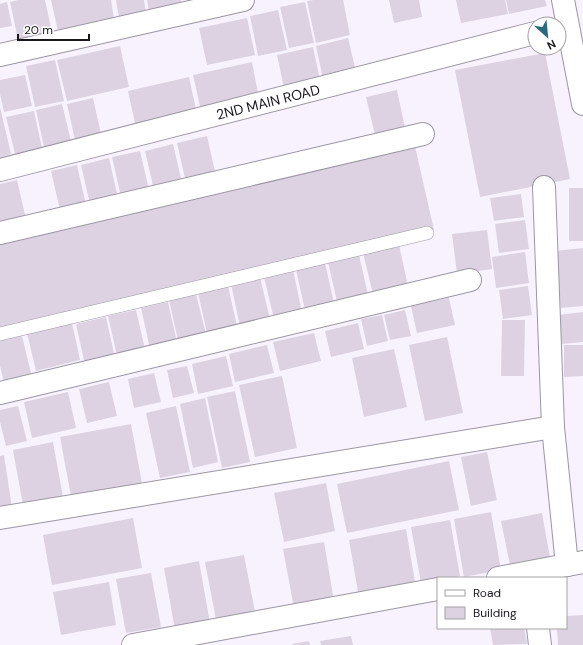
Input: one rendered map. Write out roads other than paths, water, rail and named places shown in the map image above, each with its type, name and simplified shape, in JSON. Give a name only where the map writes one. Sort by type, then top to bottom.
[{"type":"street","points":[[0,55],[242,0]]},
{"type":"street","points":[[563,0],[570,25],[583,104]]},
{"type":"street","name":"2ND MAIN ROAD","points":[[0,170],[527,35]]},
{"type":"street","points":[[0,233],[423,134]]},
{"type":"street","points":[[509,577],[531,575],[575,564],[553,426],[544,187]]},
{"type":"street","points":[[0,393],[470,280]]},
{"type":"street","points":[[0,518],[553,426]]},
{"type":"street","points":[[133,645],[437,589]]},
{"type":"street","points":[[538,629],[540,645]]},
{"type":"lane","points":[[0,334],[427,233]]}]
